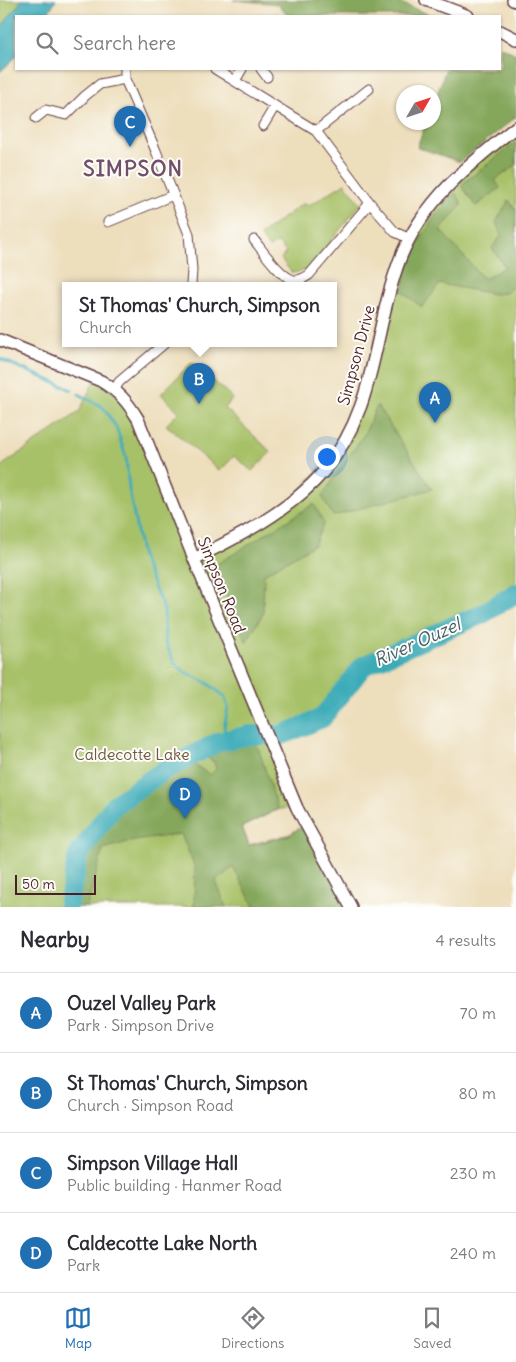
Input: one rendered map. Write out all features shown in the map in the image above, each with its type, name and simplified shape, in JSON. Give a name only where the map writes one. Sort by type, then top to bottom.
[{"type":"street","points":[[426,0],[465,15]]},
{"type":"street","points":[[501,31],[516,38]]},
{"type":"street","points":[[125,70],[124,79],[156,151],[189,234],[191,282]]},
{"type":"street","points":[[217,70],[316,131],[370,203],[395,232],[410,239]]},
{"type":"street","points":[[235,81],[241,70]]},
{"type":"street","points":[[262,70],[267,77]]},
{"type":"street","points":[[36,118],[46,110],[66,116],[84,96],[100,84],[124,79]]},
{"type":"street","points":[[316,131],[368,89]]},
{"type":"street","points":[[263,126],[275,106]]},
{"type":"street","name":"Simpson Drive","points":[[194,560],[236,538],[289,504],[309,488],[336,455],[348,435],[368,388],[392,284],[410,239],[429,209],[452,180],[476,158],[516,127]]},
{"type":"street","points":[[108,222],[173,195]]},
{"type":"street","points":[[254,240],[282,274],[292,280],[301,280],[309,274],[370,203]]},
{"type":"street","name":"Simpson Road","points":[[0,340],[90,376],[115,389],[128,402],[138,420],[301,817],[351,907]]},
{"type":"street","points":[[115,389],[119,382],[159,347]]},
{"type":"green space","points":[[0,0],[22,0],[0,29]]},
{"type":"green space","points":[[233,0],[393,0],[430,15],[287,15],[278,4]]},
{"type":"green space","points":[[501,46],[516,54],[516,117],[460,162],[417,147],[423,130],[441,130],[440,85],[446,70],[501,70]]},
{"type":"green space","name":"Caldecotte Lake","points":[[516,127],[516,593],[484,613],[363,666],[322,718],[282,735],[266,735],[297,808],[279,809],[242,827],[249,845],[290,834],[305,824],[351,907],[0,907],[0,467],[79,412],[95,379],[128,402],[194,559],[289,504],[348,435],[391,284],[429,209]]},
{"type":"green space","points":[[516,142],[516,165],[495,180],[500,188],[476,206],[461,185]]},
{"type":"green space","points":[[345,183],[361,204],[307,270],[292,273],[281,259],[286,252],[278,243],[269,248],[260,235],[302,204],[310,205]]},
{"type":"green space","points":[[455,192],[461,201],[461,206],[440,230],[484,279],[505,267],[492,248],[501,236],[496,222],[509,200],[514,208],[516,208],[516,283],[506,293],[494,294],[440,284],[422,307],[402,292],[409,264],[428,227]]},
{"type":"green space","points":[[192,362],[233,398],[225,408],[271,452],[252,471],[234,456],[220,471],[166,425],[179,412],[161,394]]},
{"type":"green space","points":[[377,405],[432,489],[333,516],[322,496],[365,433]]},
{"type":"green space","points":[[314,504],[324,523],[314,545],[264,574],[263,614],[246,642],[214,566]]},
{"type":"green space","points":[[255,738],[278,809],[242,827],[249,845],[288,836],[305,824],[351,907],[254,906],[233,867],[216,881],[226,907],[194,907],[195,868],[181,834],[128,842],[103,849],[87,907],[75,907],[87,853],[119,810],[192,763],[210,775],[216,769],[214,762],[204,756],[222,747]]},
{"type":"water","points":[[22,0],[56,0],[47,15],[15,15],[15,58],[0,72],[0,29]]},
{"type":"waterway","points":[[0,359],[72,390]]},
{"type":"waterway","points":[[79,394],[103,407],[116,427],[126,457],[129,489],[142,558],[164,610],[165,642],[174,662],[183,671],[206,682],[224,696],[228,707],[224,728],[227,740]]},
{"type":"waterway","name":"River Ouzel","points":[[68,907],[78,855],[114,805],[166,769],[218,742],[249,735],[282,735],[322,718],[363,666],[484,613],[516,593]]},
{"type":"place","name":"Simpson Village Hall","points":[[130,147]]},
{"type":"place","name":"St Thomas' Church, Simpson","points":[[199,404]]},
{"type":"place","name":"Ouzel Valley Park","points":[[435,423]]},
{"type":"place","name":"Caldecotte Lake North","points":[[185,819]]},
{"type":"district","name":"SIMPSON","points":[[133,168]]}]
